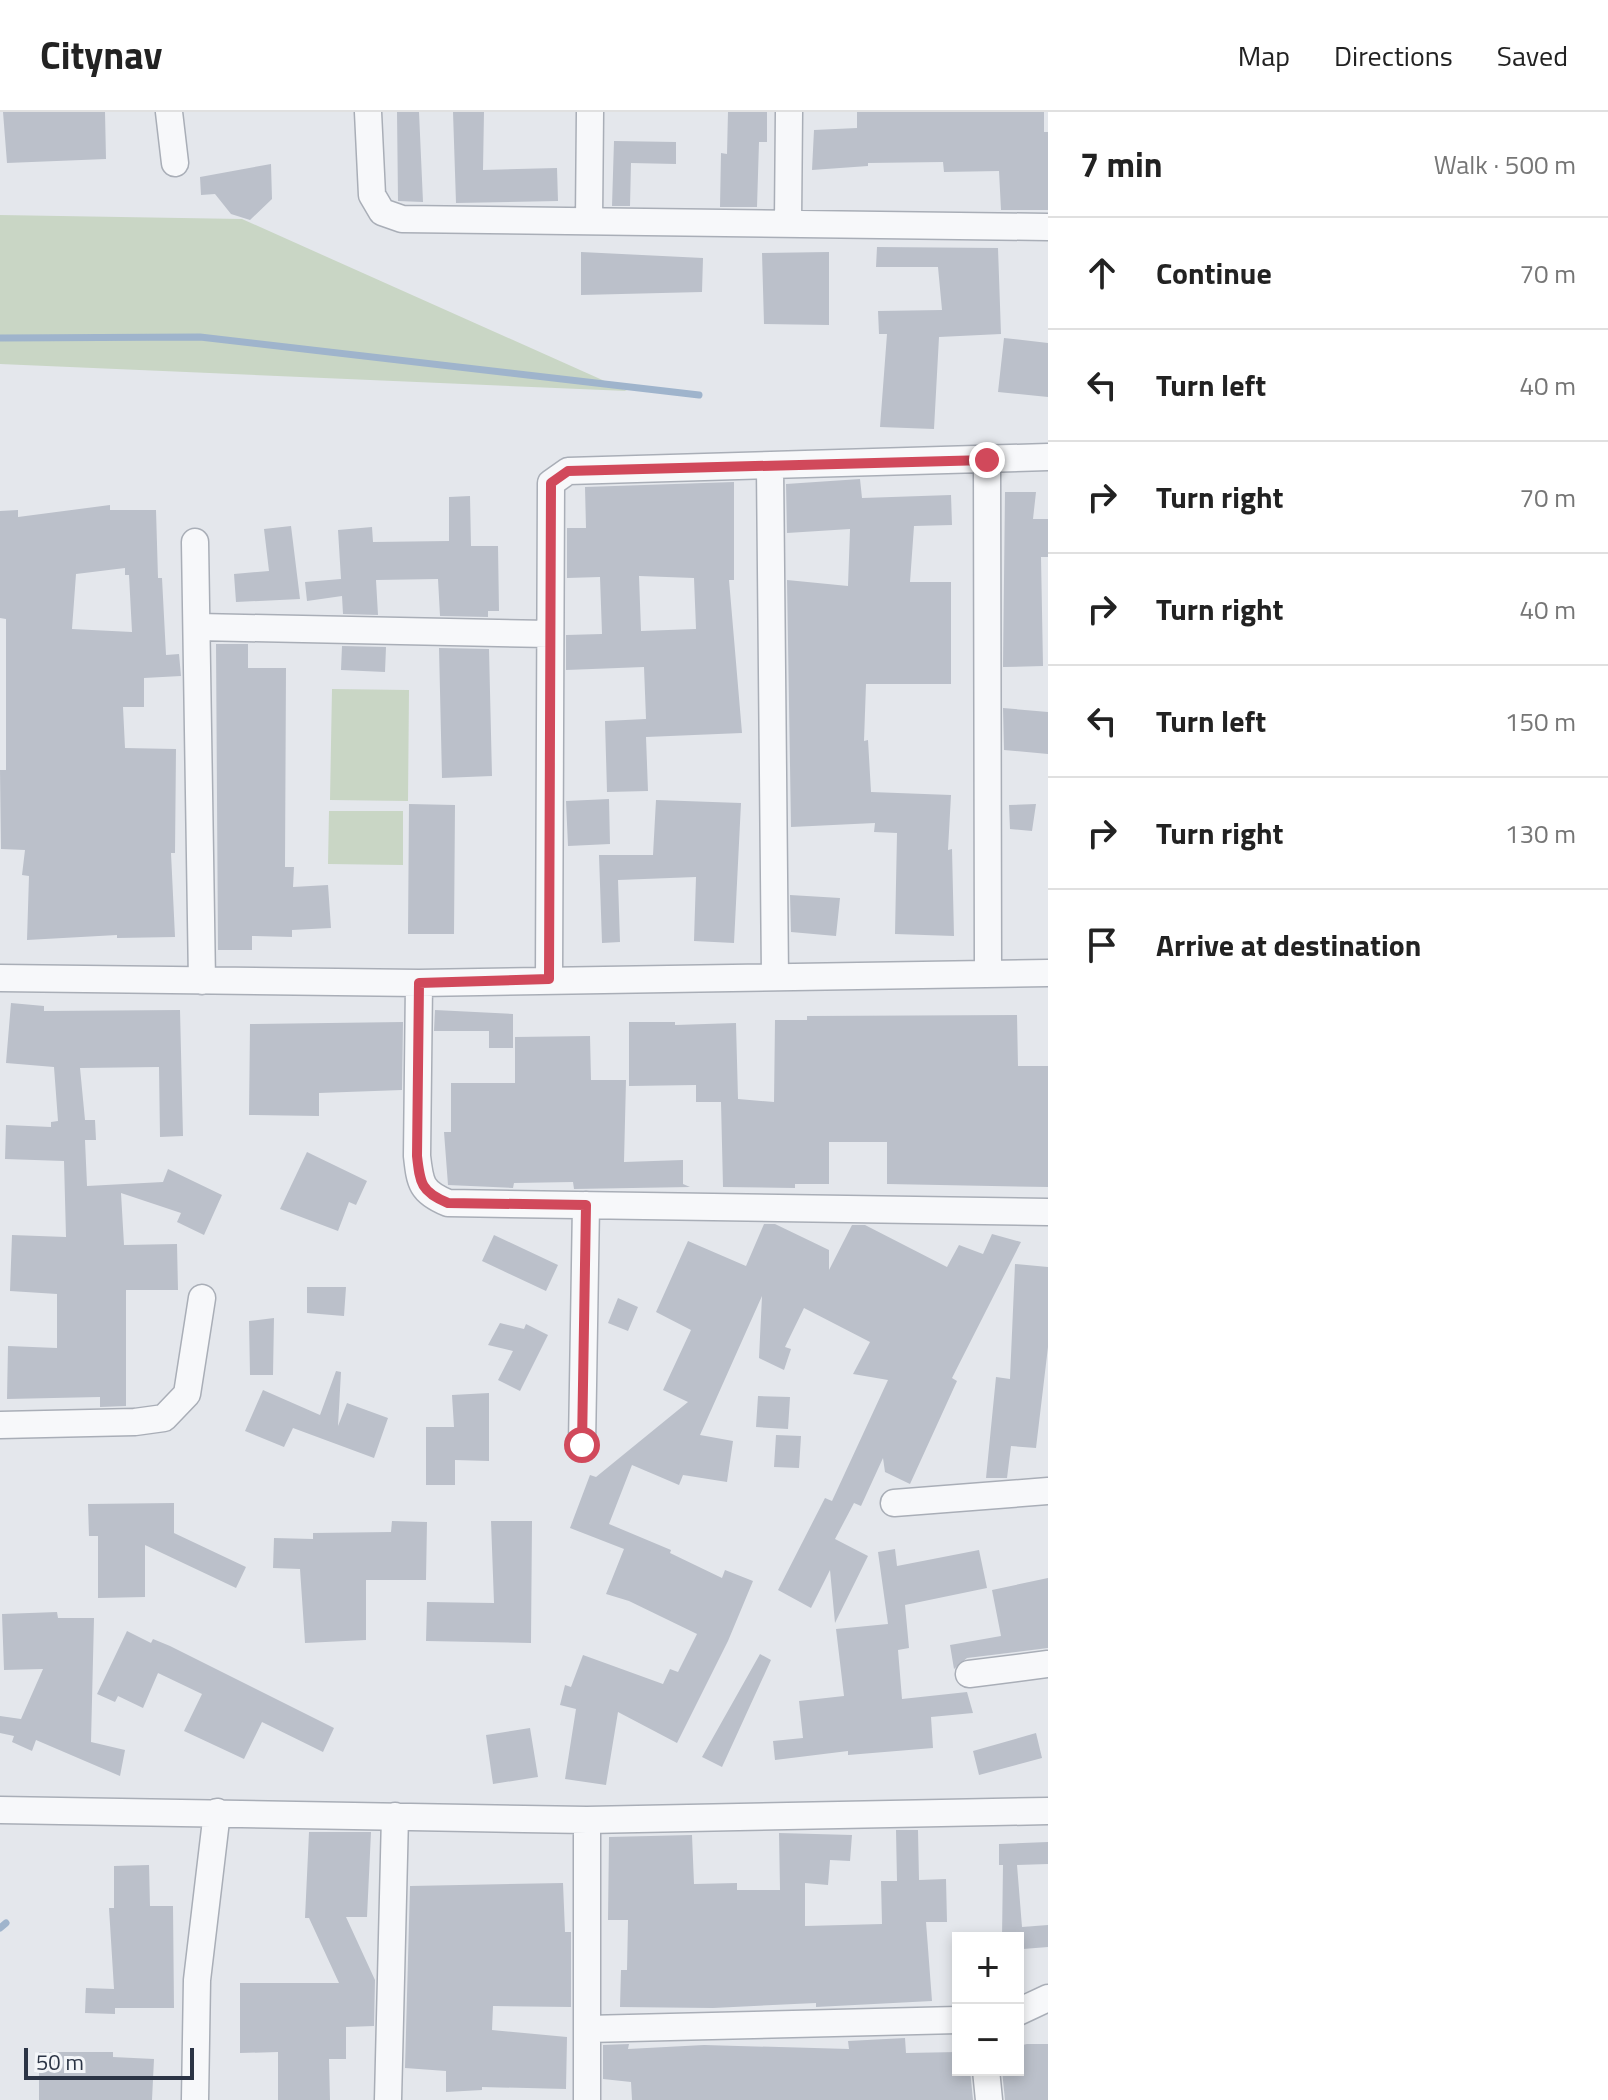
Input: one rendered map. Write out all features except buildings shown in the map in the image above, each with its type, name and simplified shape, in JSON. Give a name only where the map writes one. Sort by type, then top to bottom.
[{"type":"street","points":[[169,112],[175,163]]},
{"type":"street","points":[[368,112],[372,195],[382,212],[402,219],[788,221],[1048,227]]},
{"type":"street","points":[[589,220],[590,112]]},
{"type":"street","points":[[788,221],[789,112]]},
{"type":"street","points":[[549,979],[551,483],[568,471],[1048,457]]},
{"type":"street","points":[[987,460],[988,972]]},
{"type":"street","points":[[770,467],[775,977]]},
{"type":"street","points":[[195,542],[199,627],[202,981]]},
{"type":"street","points":[[199,627],[549,634]]},
{"type":"street","points":[[0,978],[419,983],[1048,973]]},
{"type":"street","points":[[419,983],[417,1156],[420,1180],[429,1195],[448,1203],[1048,1212]]},
{"type":"street","points":[[582,1445],[586,1205]]},
{"type":"street","points":[[0,1425],[135,1422],[164,1418],[187,1394],[202,1298]]},
{"type":"street","points":[[894,1503],[1048,1491]]},
{"type":"street","points":[[969,1674],[1048,1664]]},
{"type":"street","points":[[0,1810],[587,1820],[1048,1811]]},
{"type":"street","points":[[195,2100],[197,1980],[217,1812]]},
{"type":"street","points":[[388,2100],[395,1816]]},
{"type":"street","points":[[587,1820],[587,2100]]},
{"type":"street","points":[[1024,2009],[1048,1998]]},
{"type":"street","points":[[587,2029],[952,2020]]},
{"type":"street","points":[[987,2076],[989,2100]]},
{"type":"green space","points":[[0,215],[242,219],[627,391],[0,364]]},
{"type":"green space","points":[[332,689],[409,690],[408,801],[330,800]]},
{"type":"green space","points":[[329,811],[403,811],[403,865],[328,864]]},
{"type":"waterway","points":[[0,338],[200,337],[699,395]]},
{"type":"waterway","points":[[0,1928],[6,1923]]},
{"type":"route","points":[[582,1445],[586,1205],[448,1203],[429,1195],[420,1180],[417,1156],[419,983],[549,979],[551,483],[568,471],[987,460]]}]
